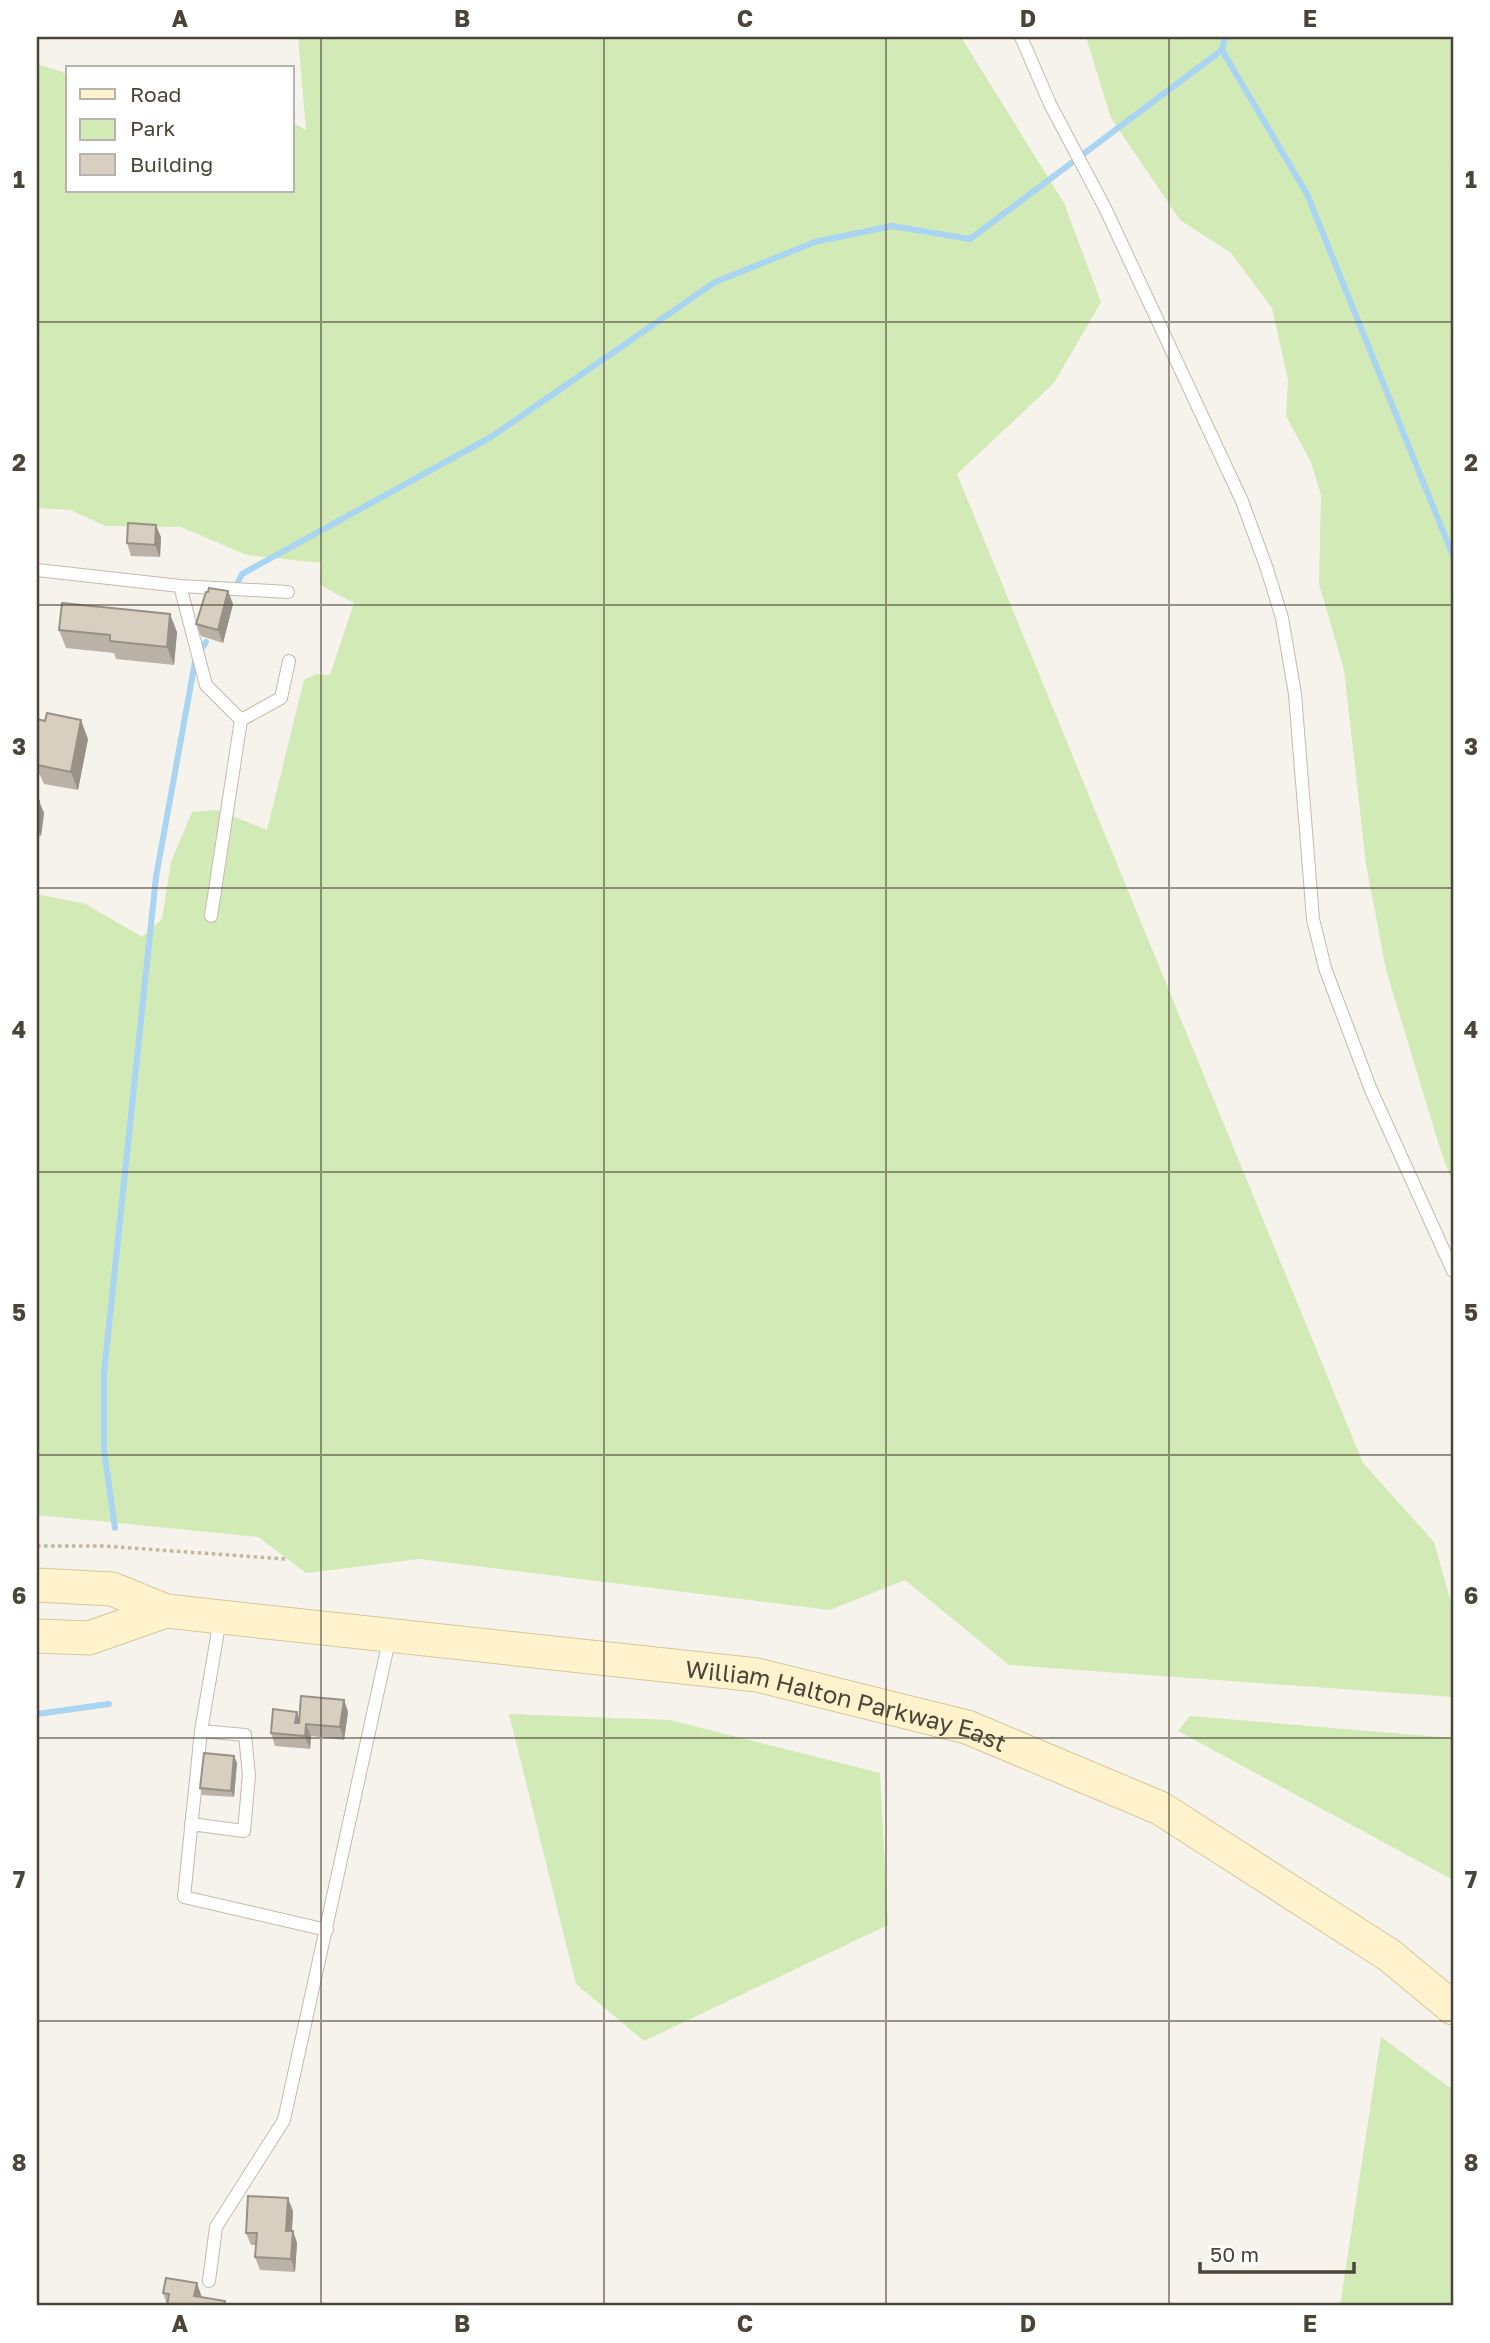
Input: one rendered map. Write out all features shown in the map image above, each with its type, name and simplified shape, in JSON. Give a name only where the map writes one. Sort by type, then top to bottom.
[{"type":"main road","name":"William Halton Parkway East","points":[[37,1585],[113,1589],[166,1611],[757,1675],[967,1727],[1160,1808],[1389,1955],[1453,2008]]},
{"type":"main road","name":"William Halton Parkway East","points":[[37,1636],[89,1638],[166,1611]]},
{"type":"lane","points":[[1021,37],[1051,104],[1105,208],[1241,501],[1267,569],[1282,618],[1295,694],[1313,919],[1325,968],[1371,1090],[1453,1271]]},
{"type":"lane","points":[[37,570],[180,586],[288,592]]},
{"type":"lane","points":[[180,586],[206,685],[241,719]]},
{"type":"lane","points":[[241,719],[281,698],[289,661]]},
{"type":"lane","points":[[211,916],[241,719]]},
{"type":"lane","points":[[221,1617],[201,1731],[184,1897],[327,1930]]},
{"type":"lane","points":[[209,2281],[216,2227],[284,2120],[390,1635]]},
{"type":"lane","points":[[191,1824],[244,1831],[249,1775],[245,1735],[201,1731]]},
{"type":"path","points":[[37,1546],[103,1546],[285,1559]]},
{"type":"green space","points":[[298,37],[961,37],[1064,203],[1101,302],[1054,383],[957,474],[1363,1463],[1434,1542],[1453,1609],[1453,1697],[1009,1665],[905,1580],[830,1610],[419,1559],[306,1573],[258,1537],[37,1515],[37,894],[86,904],[142,937],[162,919],[171,862],[192,812],[217,810],[267,830],[304,680],[316,674],[330,675],[354,603],[320,585],[321,563],[247,555],[181,527],[105,526],[71,510],[37,508],[37,64],[66,73],[66,192],[294,192],[294,123],[306,130]]},
{"type":"green space","points":[[1086,37],[1453,37],[1453,1185],[1386,970],[1366,864],[1344,670],[1319,584],[1321,495],[1311,462],[1286,416],[1288,380],[1272,308],[1231,253],[1180,220],[1111,118]]},
{"type":"green space","points":[[509,1714],[670,1720],[880,1773],[888,1925],[644,2041],[576,1984]]},
{"type":"green space","points":[[1190,1716],[1453,1738],[1453,1880],[1178,1731]]},
{"type":"green space","points":[[1381,2037],[1453,2090],[1453,2306],[1340,2306]]},
{"type":"building","points":[[128,523],[156,525],[155,545],[127,543]]},
{"type":"building","points":[[209,588],[228,591],[218,630],[196,624]]},
{"type":"building","points":[[62,603],[170,614],[167,647],[110,641],[110,635],[59,630]]},
{"type":"building","points":[[47,713],[81,720],[71,772],[37,765],[37,719],[45,721]]},
{"type":"building","points":[[301,1696],[344,1700],[340,1727],[306,1724],[305,1736],[271,1733],[273,1709],[297,1712],[295,1723],[299,1723]]},
{"type":"building","points":[[204,1753],[234,1756],[231,1791],[200,1788]]},
{"type":"building","points":[[248,2196],[288,2198],[286,2231],[293,2231],[291,2259],[255,2257],[257,2233],[246,2233]]},
{"type":"building","points":[[166,2278],[197,2283],[194,2296],[225,2301],[224,2306],[167,2306],[169,2294],[163,2293]]},
{"type":"waterway","points":[[238,582],[242,574],[491,437],[715,282],[815,242],[892,226],[970,239],[1222,50],[1225,37]]},
{"type":"waterway","points":[[1222,50],[1307,194],[1453,556]]},
{"type":"waterway","points":[[203,647],[206,642]]},
{"type":"waterway","points":[[115,1528],[104,1450],[104,1373],[156,877],[195,662]]},
{"type":"waterway","points":[[37,1714],[109,1704]]}]
